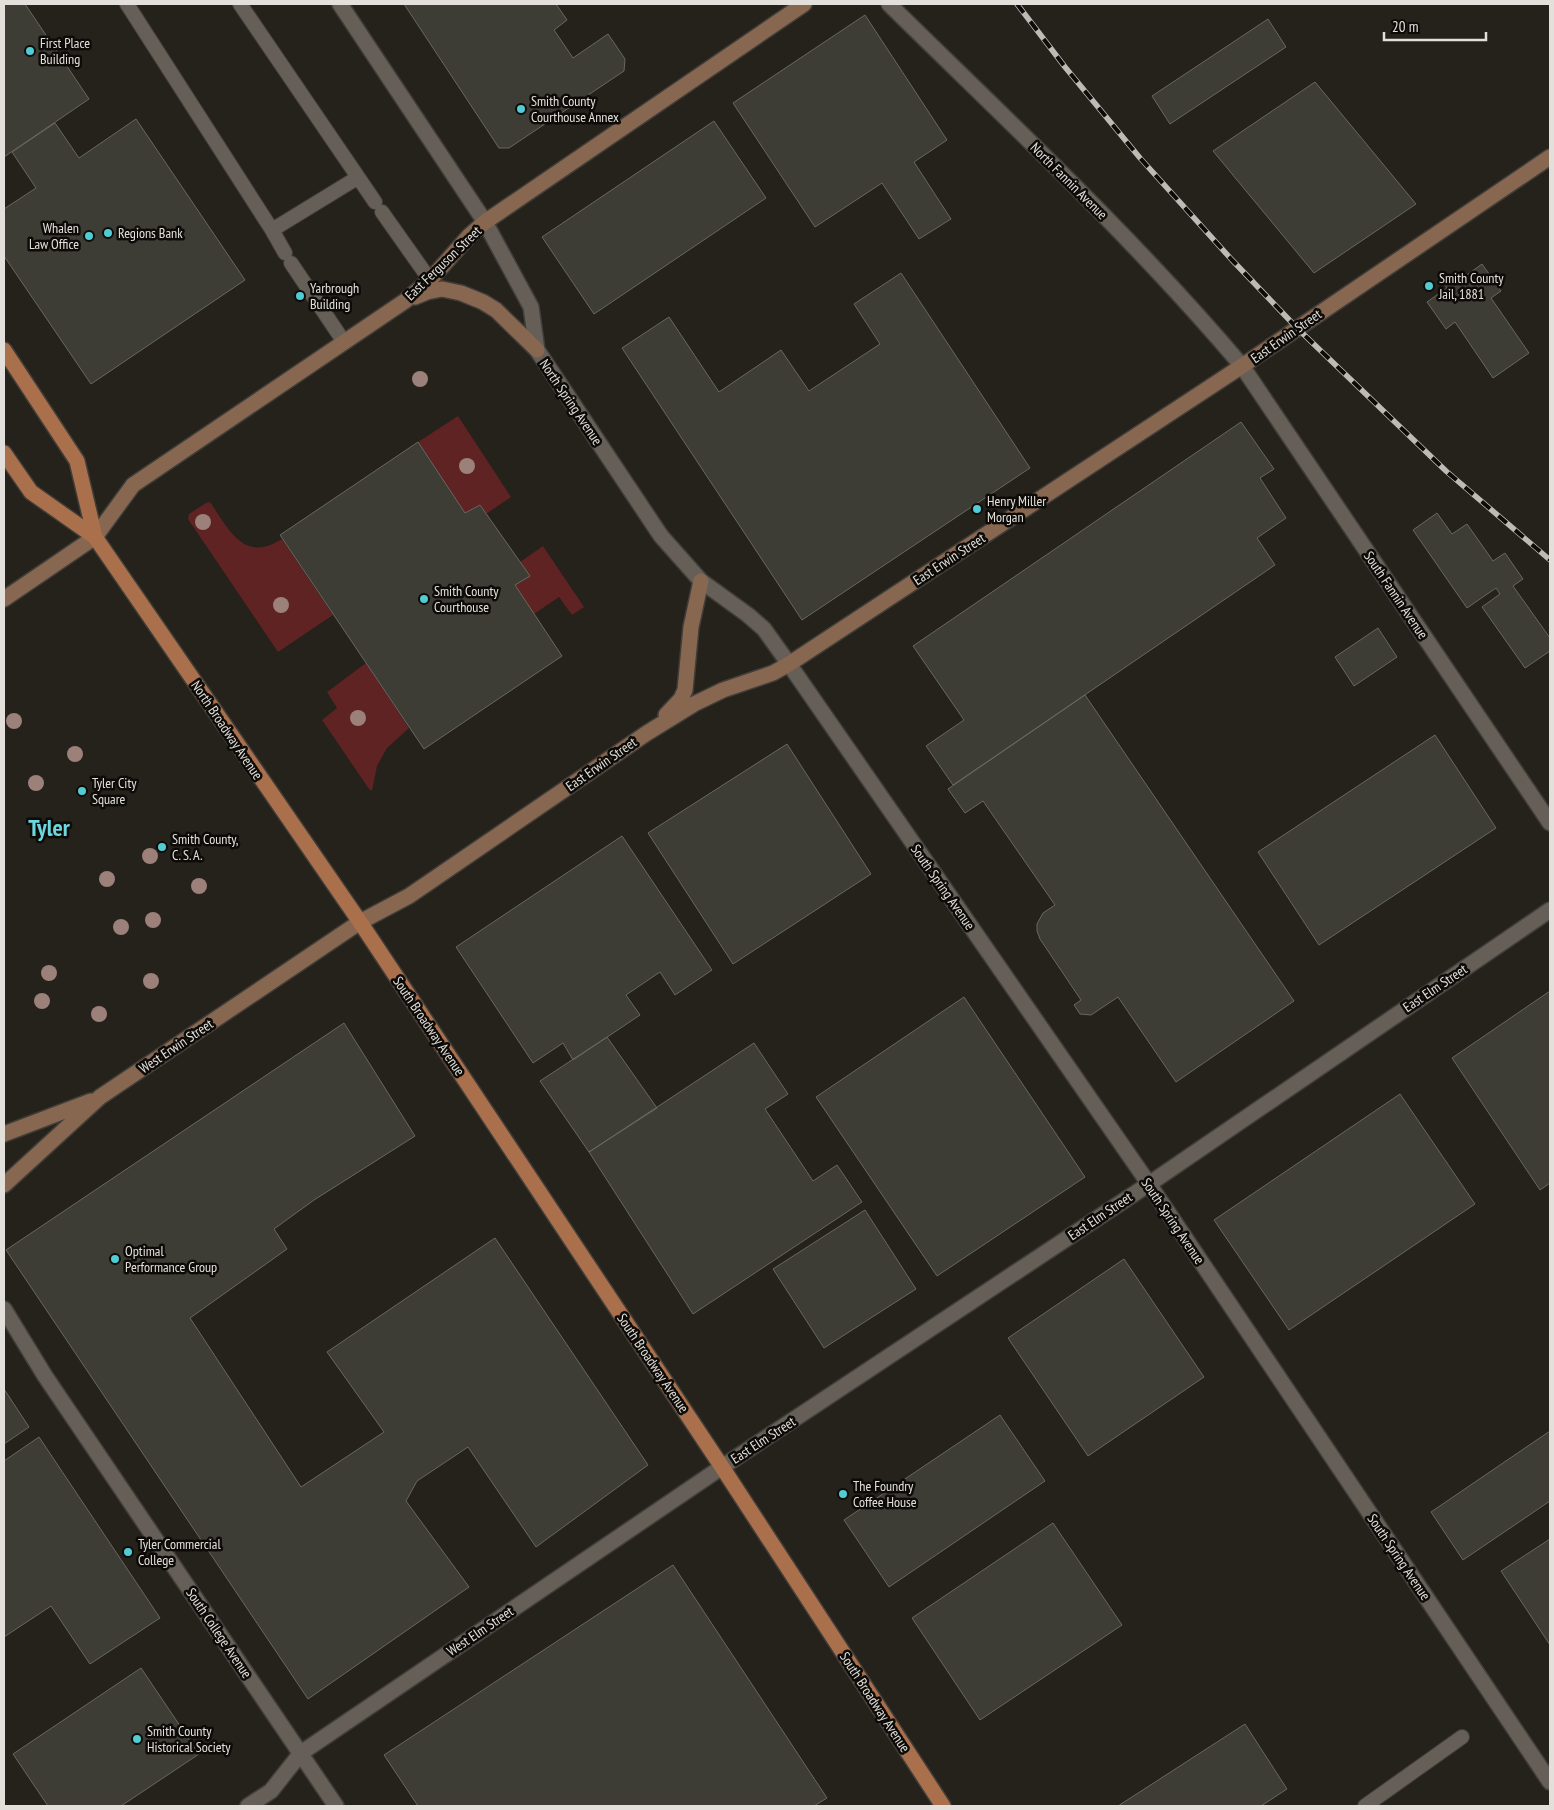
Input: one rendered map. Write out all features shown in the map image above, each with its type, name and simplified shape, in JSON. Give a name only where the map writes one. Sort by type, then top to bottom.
[{"type":"main road","name":"East Ferguson Street","points":[[95,537],[133,485],[405,301],[430,280],[469,236],[485,222],[804,4]]},
{"type":"main road","name":"East Erwin Street","points":[[360,922],[409,896],[647,733],[723,690],[773,673],[790,664],[1242,366],[1550,157]]},
{"type":"main road","points":[[405,301],[427,292],[442,289],[461,293],[496,310],[536,350]]},
{"type":"main road","name":"North Broadway Avenue","points":[[4,350],[77,461],[95,537]]},
{"type":"main road","name":"North Broadway Avenue","points":[[4,453],[31,492],[95,537],[360,922]]},
{"type":"main road","points":[[4,598],[95,537]]},
{"type":"main road","points":[[647,733],[674,707],[685,690],[691,627],[702,580]]},
{"type":"main road","name":"West Erwin Street","points":[[4,1185],[100,1097],[360,922]]},
{"type":"main road","name":"South Broadway Avenue","points":[[360,922],[722,1467],[943,1806]]},
{"type":"main road","points":[[4,1134],[100,1097]]},
{"type":"street","name":"North Spring Avenue","points":[[340,4],[485,222],[531,307],[536,350],[662,536],[702,580],[764,629],[790,664]]},
{"type":"street","name":"North Fannin Avenue","points":[[889,4],[1089,200],[1205,322],[1242,366]]},
{"type":"street","name":"South Fannin Avenue","points":[[1242,366],[1550,823]]},
{"type":"street","name":"South Spring Avenue","points":[[790,664],[1149,1184],[1550,1782]]},
{"type":"street","name":"East Elm Street","points":[[722,1467],[1149,1184],[1550,910]]},
{"type":"street","name":"South College Avenue","points":[[4,1309],[51,1384],[336,1806]]},
{"type":"street","name":"West Elm Street","points":[[248,1806],[271,1791],[300,1754],[722,1467]]},
{"type":"lane","points":[[126,4],[272,230],[288,258],[344,342]]},
{"type":"lane","points":[[240,4],[357,178],[430,280]]},
{"type":"lane","points":[[272,230],[357,178]]},
{"type":"lane","points":[[1366,1806],[1462,1737]]},
{"type":"shaded area","points":[[458,416],[511,497],[486,514],[480,505],[465,513],[418,442]]},
{"type":"shaded area","points":[[210,502],[232,533],[248,545],[258,547],[269,545],[282,539],[333,615],[278,652],[188,519],[189,514]]},
{"type":"shaded area","points":[[543,546],[584,607],[572,615],[559,597],[534,614],[515,585],[520,562]]},
{"type":"shaded area","points":[[366,663],[409,728],[387,748],[377,766],[372,791],[322,720],[337,708],[327,692]]},
{"type":"building","name":"First Place Building","points":[[4,4],[25,4],[89,99],[4,157]]},
{"type":"building","name":"Smith County Courthouse Annex","points":[[404,4],[556,4],[567,20],[554,30],[573,58],[608,34],[625,59],[624,71],[509,148],[499,148]]},
{"type":"building","points":[[865,15],[947,140],[914,162],[951,219],[919,239],[882,183],[815,227],[733,103]]},
{"type":"building","points":[[1268,19],[1286,47],[1170,124],[1152,96]]},
{"type":"building","points":[[1315,82],[1416,204],[1314,273],[1213,151]]},
{"type":"building","name":"Regions Bank","points":[[136,119],[245,280],[91,384],[4,256],[4,209],[36,188],[12,152],[55,123],[79,158]]},
{"type":"building","points":[[714,121],[766,198],[594,314],[542,237]]},
{"type":"building","points":[[1482,264],[1501,291],[1491,298],[1529,353],[1493,378],[1455,322],[1446,329],[1427,302],[1447,288],[1444,284],[1460,273],[1464,277]]},
{"type":"building","points":[[901,273],[1030,468],[802,620],[622,348],[669,317],[719,392],[781,350],[809,391],[880,344],[854,304]]},
{"type":"building","points":[[1241,422],[1274,469],[1260,478],[1286,518],[1257,538],[1275,565],[953,785],[926,746],[964,720],[913,646]]},
{"type":"building","name":"Smith County Courthouse","points":[[418,442],[465,513],[480,505],[530,576],[515,585],[562,656],[424,749],[280,535]]},
{"type":"building","points":[[1437,513],[1452,534],[1467,524],[1493,561],[1505,553],[1523,579],[1513,586],[1550,638],[1550,651],[1525,668],[1482,607],[1500,594],[1496,588],[1467,608],[1413,530]]},
{"type":"building","points":[[1378,628],[1397,657],[1354,686],[1335,657]]},
{"type":"building","points":[[1085,695],[1294,1001],[1176,1082],[1118,997],[1091,1015],[1080,1014],[1074,1005],[1081,1000],[1040,939],[1037,931],[1037,924],[1043,913],[1055,905],[983,801],[965,813],[948,789]]},
{"type":"building","points":[[1435,735],[1496,828],[1319,945],[1258,852]]},
{"type":"building","points":[[787,744],[871,874],[733,964],[648,833]]},
{"type":"building","points":[[622,836],[712,970],[675,995],[660,972],[626,995],[640,1015],[573,1060],[563,1043],[533,1063],[456,947]]},
{"type":"building","points":[[1550,991],[1550,1183],[1540,1190],[1452,1058]]},
{"type":"building","points":[[964,997],[1085,1177],[937,1276],[816,1097]]},
{"type":"building","points":[[344,1023],[415,1136],[314,1200],[274,1229],[287,1249],[190,1318],[301,1487],[384,1432],[327,1352],[495,1238],[648,1465],[536,1547],[468,1447],[417,1481],[406,1501],[469,1587],[308,1699],[6,1250]]},
{"type":"building","points":[[607,1037],[657,1108],[589,1152],[540,1081]]},
{"type":"building","points":[[754,1043],[788,1094],[765,1109],[813,1181],[837,1165],[862,1202],[693,1314],[589,1152]]},
{"type":"building","points":[[1400,1094],[1475,1204],[1289,1330],[1214,1220]]},
{"type":"building","points":[[865,1210],[916,1289],[824,1348],[773,1269]]},
{"type":"building","points":[[1124,1259],[1204,1377],[1088,1456],[1008,1338]]},
{"type":"building","points":[[4,1389],[29,1427],[4,1444]]},
{"type":"building","points":[[1000,1415],[1045,1481],[889,1587],[844,1520]]},
{"type":"building","points":[[1550,1431],[1550,1501],[1463,1560],[1431,1512]]},
{"type":"building","points":[[39,1437],[160,1618],[90,1664],[51,1606],[4,1637],[4,1461]]},
{"type":"building","points":[[1053,1523],[1122,1625],[980,1720],[912,1618]]},
{"type":"building","points":[[1550,1539],[1550,1645],[1501,1571]]},
{"type":"building","points":[[673,1565],[827,1798],[814,1806],[418,1806],[384,1755]]},
{"type":"building","points":[[141,1668],[199,1754],[121,1806],[48,1806],[13,1754]]},
{"type":"building","points":[[1245,1724],[1287,1789],[1261,1806],[1118,1806]]},
{"type":"railway","points":[[1017,4],[1065,67],[1140,158],[1232,260],[1297,328],[1446,471],[1550,560]]},
{"type":"place","name":"First Place Building","points":[[30,51]]},
{"type":"place","name":"Smith County Courthouse Annex","points":[[521,109]]},
{"type":"place","name":"Regions Bank","points":[[108,233]]},
{"type":"place","name":"Whalen Law Office","points":[[89,236]]},
{"type":"place","name":"Smith County Jail, 1881","points":[[1429,286]]},
{"type":"place","name":"Yarbrough Building","points":[[300,296]]},
{"type":"place","name":"Henry Miller Morgan","points":[[977,509]]},
{"type":"place","name":"Smith County Courthouse","points":[[424,599]]},
{"type":"place","name":"Tyler City Square","points":[[82,791]]},
{"type":"place","name":"Smith County, C. S. A.","points":[[162,847]]},
{"type":"place","name":"Optimal Performance Group","points":[[115,1259]]},
{"type":"place","name":"The Foundry Coffee House","points":[[843,1494]]},
{"type":"place","name":"Tyler Commercial College","points":[[128,1552]]},
{"type":"place","name":"Smith County Historical Society","points":[[137,1739]]},
{"type":"district","name":"Tyler","points":[[49,827]]}]
